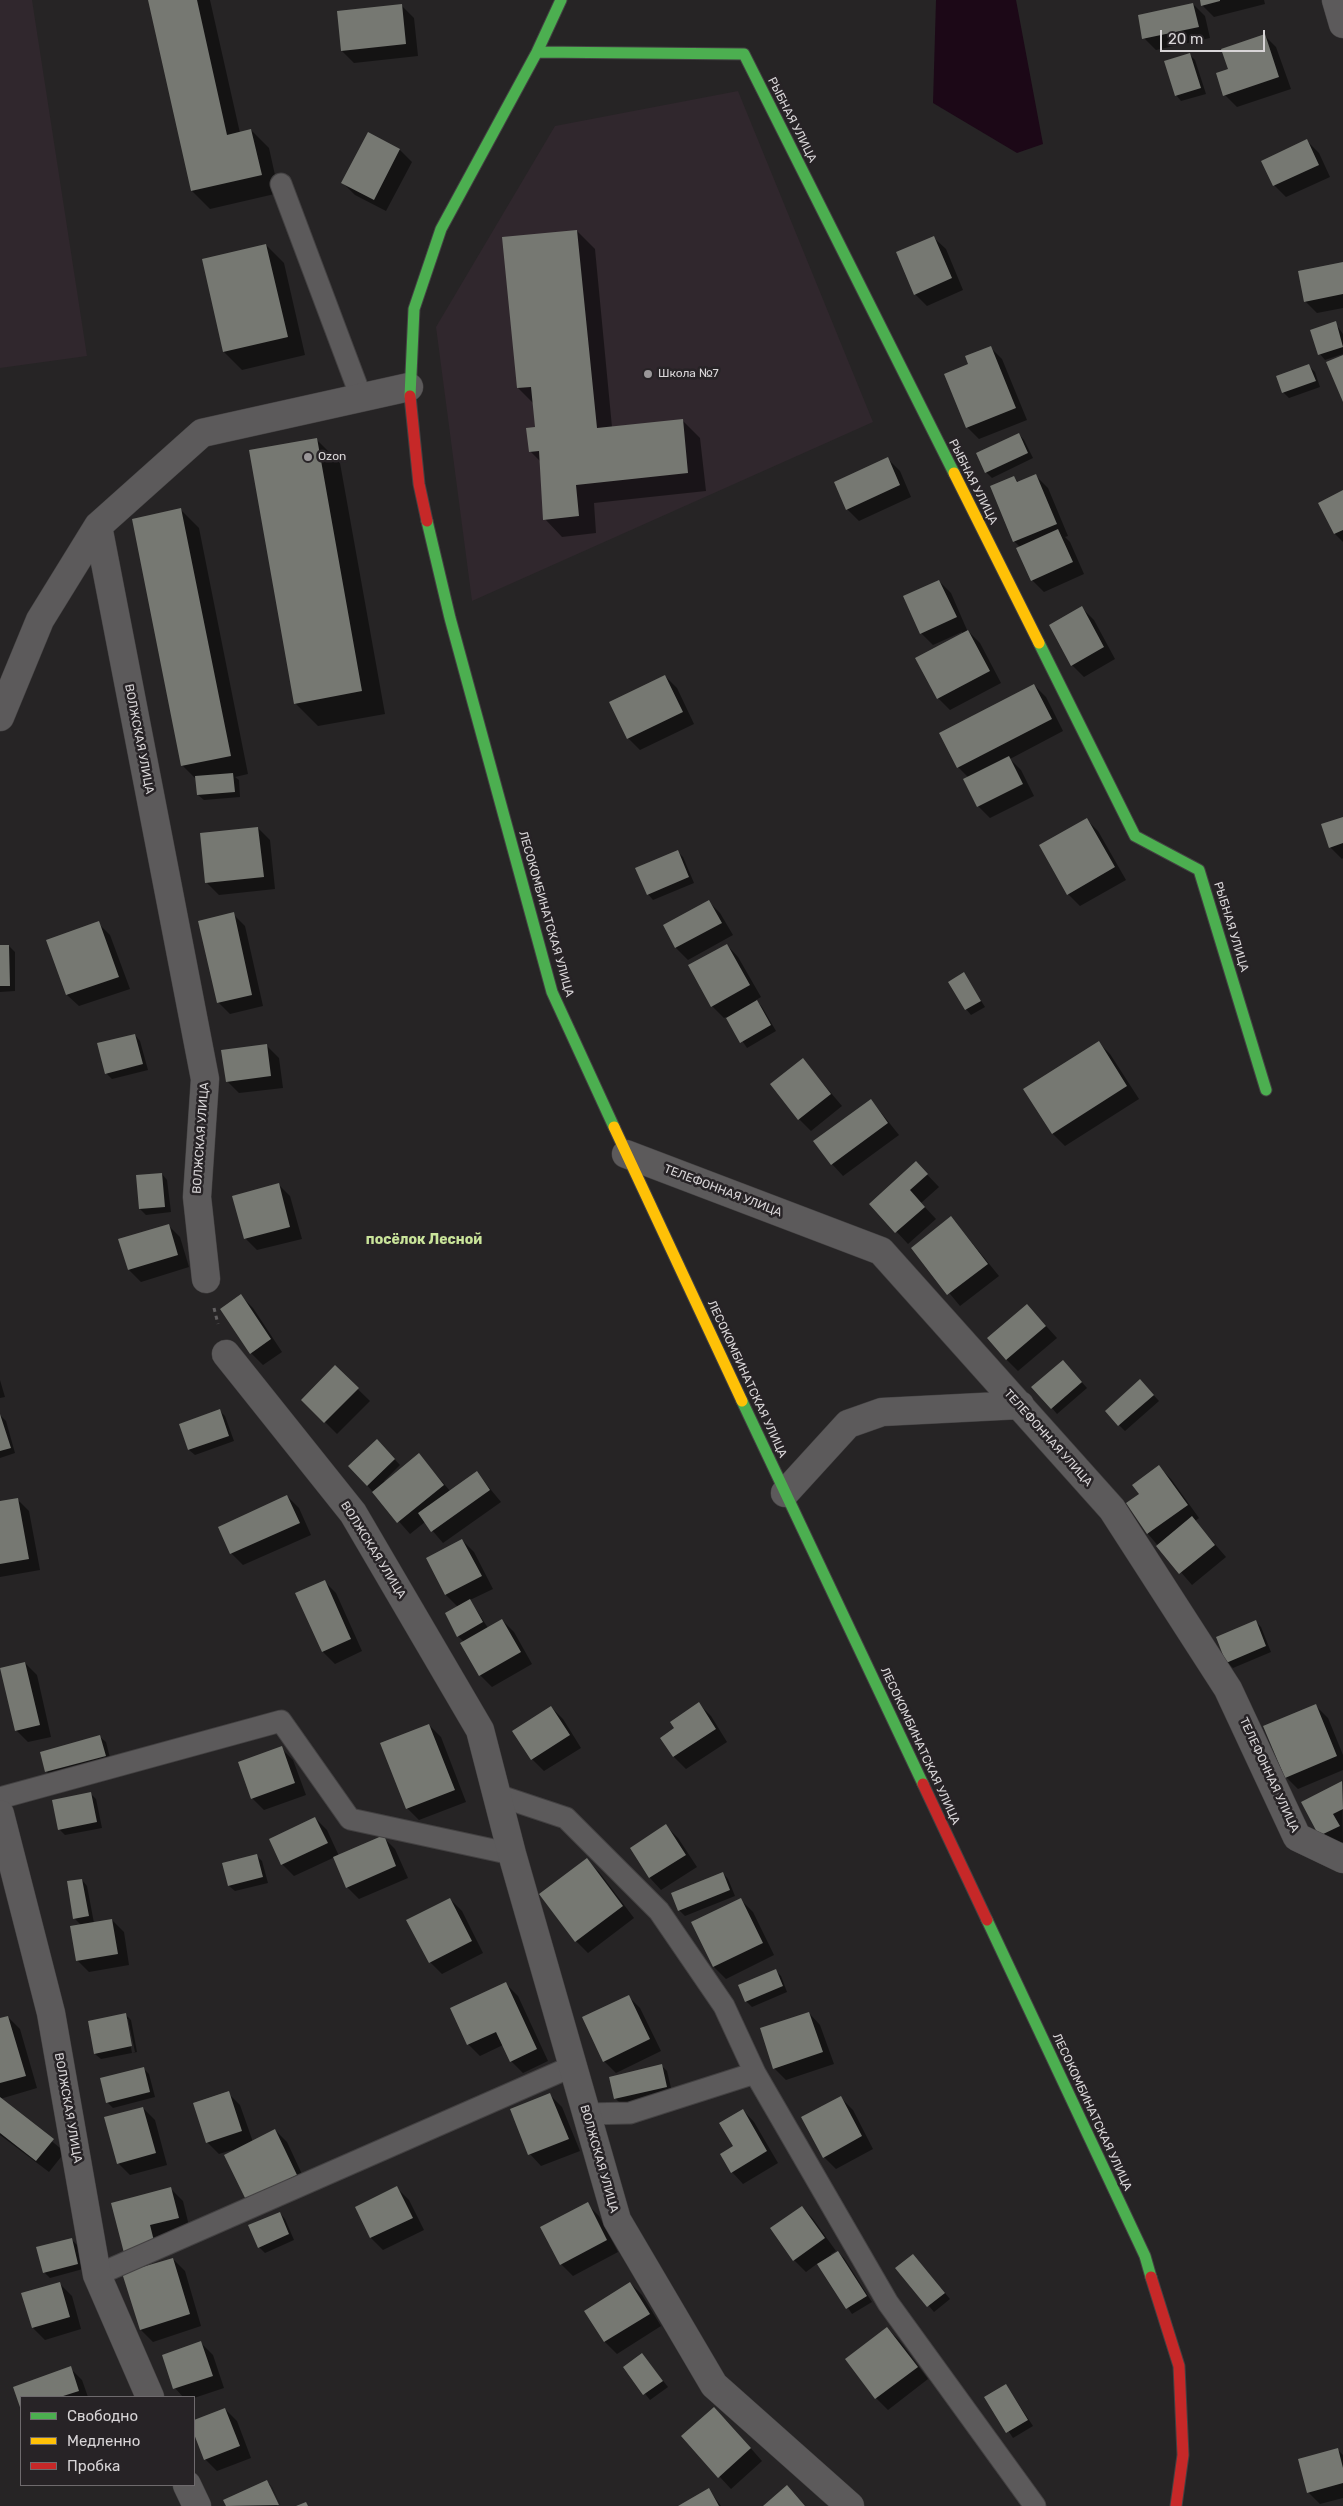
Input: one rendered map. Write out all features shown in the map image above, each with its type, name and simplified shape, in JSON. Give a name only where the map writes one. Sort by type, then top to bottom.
[{"type":"street","points":[[538,52],[561,0]]},
{"type":"street","points":[[1336,0],[1343,24]]},
{"type":"street","name":"ЛЕСОКОМБИНАТСКАЯ УЛИЦА","points":[[538,52],[441,229],[414,309],[409,387],[419,484],[448,608],[552,992],[626,1154],[1145,2256],[1179,2366],[1182,2455],[1176,2506]]},
{"type":"street","name":"РЫБНАЯ УЛИЦА","points":[[538,52],[744,54],[1135,836],[1199,870],[1266,1090]]},
{"type":"street","points":[[0,717],[40,620],[98,526],[202,433],[409,387]]},
{"type":"street","name":"ВОЛЖСКАЯ УЛИЦА","points":[[98,526],[206,1079],[197,1197],[206,1279]]},
{"type":"street","name":"ТЕЛЕФОННАЯ УЛИЦА","points":[[626,1154],[881,1251],[1112,1509],[1223,1681],[1297,1837],[1343,1859]]},
{"type":"street","name":"ВОЛЖСКАЯ УЛИЦА","points":[[226,1354],[353,1513],[480,1730],[512,1854],[617,2220],[714,2385],[850,2506]]},
{"type":"street","points":[[786,1493],[848,1424],[882,1412],[1020,1405]]},
{"type":"street","name":"ВОЛЖСКАЯ УЛИЦА","points":[[0,1814],[51,2013],[97,2275],[150,2396]]},
{"type":"street","points":[[187,2486],[196,2506]]},
{"type":"lane","points":[[281,184],[361,397]]},
{"type":"lane","points":[[0,1798],[281,1721],[350,1819],[512,1854]]},
{"type":"lane","points":[[497,1795],[566,1818],[659,1911],[724,2006],[755,2073],[888,2303],[1035,2506]]},
{"type":"lane","points":[[97,2275],[573,2066]]},
{"type":"lane","points":[[586,2114],[630,2113],[755,2073]]},
{"type":"path","points":[[206,1279],[226,1354]]},
{"type":"shaded area","points":[[0,0],[32,0],[87,356],[0,368]]},
{"type":"shaded area","points":[[936,0],[1016,0],[1043,144],[1017,153],[933,103]]},
{"type":"shaded area","name":"Школа №7","points":[[738,91],[873,422],[472,601],[436,327],[555,126]]},
{"type":"building","points":[[148,0],[197,0],[227,135],[251,129],[262,175],[191,191]]},
{"type":"building","points":[[1200,0],[1220,0],[1220,1],[1201,6]]},
{"type":"building","points":[[1193,3],[1199,27],[1142,39],[1138,15]]},
{"type":"building","points":[[402,4],[406,44],[341,51],[337,11]]},
{"type":"building","points":[[1265,34],[1279,77],[1223,96],[1216,73],[1228,69],[1221,49]]},
{"type":"building","points":[[1190,53],[1201,88],[1175,96],[1164,61]]},
{"type":"building","points":[[368,132],[400,149],[374,200],[341,183]]},
{"type":"building","points":[[1307,139],[1319,165],[1273,186],[1261,161]]},
{"type":"building","points":[[577,230],[597,428],[683,419],[688,473],[576,485],[579,516],[543,520],[539,451],[529,452],[526,428],[535,427],[531,387],[517,388],[502,237]]},
{"type":"building","points":[[934,236],[952,278],[914,295],[896,252]]},
{"type":"building","points":[[266,244],[288,337],[223,352],[202,259]]},
{"type":"building","points":[[1343,262],[1343,294],[1304,302],[1298,271]]},
{"type":"building","points":[[1336,321],[1343,347],[1318,355],[1310,330]]},
{"type":"building","points":[[991,346],[1016,408],[966,428],[944,374],[968,364],[965,356]]},
{"type":"building","points":[[1343,355],[1343,402],[1326,362]]},
{"type":"building","points":[[1309,364],[1316,381],[1282,393],[1276,376]]},
{"type":"building","points":[[1019,433],[1028,453],[985,473],[976,453]]},
{"type":"building","points":[[317,438],[362,691],[294,704],[249,450]]},
{"type":"building","points":[[888,457],[900,485],[846,510],[834,482]]},
{"type":"building","points":[[1036,474],[1057,524],[1013,542],[990,486],[1014,476],[1017,482]]},
{"type":"building","points":[[1343,490],[1343,530],[1334,534],[1318,503]]},
{"type":"building","points":[[181,508],[231,756],[181,766],[132,519]]},
{"type":"building","points":[[1058,529],[1073,562],[1031,581],[1016,548]]},
{"type":"building","points":[[939,580],[957,617],[920,634],[903,596]]},
{"type":"building","points":[[1082,606],[1104,647],[1071,666],[1049,625]]},
{"type":"building","points":[[968,630],[990,671],[937,699],[915,658]]},
{"type":"building","points":[[665,675],[683,712],[627,739],[609,702]]},
{"type":"building","points":[[1034,684],[1052,719],[957,768],[939,733]]},
{"type":"building","points":[[1009,756],[1023,784],[977,807],[963,779]]},
{"type":"building","points":[[233,773],[235,792],[197,795],[195,776]]},
{"type":"building","points":[[1343,817],[1343,843],[1329,848],[1321,824]]},
{"type":"building","points":[[1087,818],[1115,867],[1067,895],[1039,845]]},
{"type":"building","points":[[258,827],[264,877],[205,883],[200,833]]},
{"type":"building","points":[[678,850],[689,877],[647,895],[635,868]]},
{"type":"building","points":[[709,900],[722,923],[675,948],[663,925]]},
{"type":"building","points":[[234,912],[252,995],[217,1003],[198,921]]},
{"type":"building","points":[[99,921],[119,977],[66,995],[46,940]]},
{"type":"building","points":[[727,944],[750,985],[711,1007],[688,965]]},
{"type":"building","points":[[0,945],[9,945],[10,986],[0,986]]},
{"type":"building","points":[[964,972],[981,1001],[965,1010],[948,982]]},
{"type":"building","points":[[757,1000],[771,1025],[740,1043],[726,1018]]},
{"type":"building","points":[[135,1034],[143,1064],[105,1074],[97,1043]]},
{"type":"building","points":[[1099,1041],[1127,1086],[1052,1134],[1023,1089]]},
{"type":"building","points":[[267,1044],[271,1076],[226,1082],[221,1050]]},
{"type":"building","points":[[803,1058],[831,1094],[798,1120],[770,1084]]},
{"type":"building","points":[[871,1099],[888,1123],[831,1165],[813,1141]]},
{"type":"building","points":[[916,1161],[928,1174],[910,1190],[925,1207],[895,1233],[869,1204]]},
{"type":"building","points":[[162,1173],[165,1207],[139,1209],[136,1175]]},
{"type":"building","points":[[279,1183],[290,1227],[244,1239],[232,1196]]},
{"type":"building","points":[[951,1216],[988,1264],[947,1295],[911,1248]]},
{"type":"building","points":[[169,1224],[178,1255],[128,1270],[118,1239]]},
{"type":"building","points":[[241,1294],[271,1339],[250,1354],[220,1309]]},
{"type":"building","points":[[1027,1304],[1046,1326],[1006,1360],[987,1338]]},
{"type":"building","points":[[1063,1360],[1082,1382],[1051,1409],[1031,1387]]},
{"type":"building","points":[[335,1365],[359,1388],[324,1423],[301,1400]]},
{"type":"building","points":[[1140,1379],[1154,1395],[1118,1426],[1105,1411]]},
{"type":"building","points":[[220,1409],[229,1436],[188,1450],[179,1424]]},
{"type":"building","points":[[0,1414],[11,1448],[0,1451]]},
{"type":"building","points":[[377,1439],[395,1459],[367,1486],[348,1466]]},
{"type":"building","points":[[419,1453],[444,1485],[397,1523],[372,1492]]},
{"type":"building","points":[[1159,1465],[1188,1505],[1147,1534],[1126,1503],[1139,1494],[1132,1485]]},
{"type":"building","points":[[477,1471],[490,1490],[431,1532],[418,1513]]},
{"type":"building","points":[[287,1495],[300,1523],[230,1554],[218,1527]]},
{"type":"building","points":[[18,1498],[29,1559],[0,1564],[0,1501]]},
{"type":"building","points":[[1192,1516],[1215,1545],[1179,1574],[1156,1546]]},
{"type":"building","points":[[462,1539],[482,1576],[445,1595],[426,1558]]},
{"type":"building","points":[[325,1580],[351,1639],[322,1652],[295,1593]]},
{"type":"building","points":[[470,1599],[483,1622],[457,1637],[445,1613]]},
{"type":"building","points":[[502,1619],[521,1652],[479,1676],[460,1643]]},
{"type":"building","points":[[1256,1620],[1266,1646],[1226,1663],[1216,1637]]},
{"type":"building","points":[[25,1662],[40,1725],[15,1731],[0,1668]]},
{"type":"building","points":[[699,1702],[716,1729],[673,1757],[660,1738],[674,1728],[670,1722]]},
{"type":"building","points":[[1316,1704],[1337,1756],[1285,1778],[1263,1726]]},
{"type":"building","points":[[551,1706],[570,1735],[531,1760],[512,1731]]},
{"type":"building","points":[[429,1724],[455,1790],[406,1809],[380,1743]]},
{"type":"building","points":[[100,1735],[106,1756],[45,1772],[40,1752]]},
{"type":"building","points":[[282,1746],[295,1783],[251,1799],[238,1762]]},
{"type":"building","points":[[1342,1781],[1343,1809],[1333,1814],[1340,1826],[1319,1836],[1301,1802]]},
{"type":"building","points":[[91,1792],[97,1822],[58,1830],[52,1800]]},
{"type":"building","points":[[315,1817],[328,1843],[281,1865],[269,1839]]},
{"type":"building","points":[[666,1824],[686,1855],[649,1878],[630,1848]]},
{"type":"building","points":[[384,1835],[396,1866],[346,1888],[333,1857]]},
{"type":"building","points":[[257,1854],[263,1877],[228,1886],[222,1863]]},
{"type":"building","points":[[587,1858],[623,1906],[575,1942],[539,1894]]},
{"type":"building","points":[[723,1872],[730,1890],[678,1911],[671,1893]]},
{"type":"building","points":[[82,1879],[89,1916],[73,1919],[67,1881]]},
{"type":"building","points":[[450,1898],[472,1941],[429,1963],[406,1920]]},
{"type":"building","points":[[741,1898],[763,1943],[713,1967],[691,1922]]},
{"type":"building","points":[[112,1919],[118,1954],[76,1961],[70,1926]]},
{"type":"building","points":[[776,1969],[783,1986],[745,2002],[738,1985]]},
{"type":"building","points":[[506,1982],[537,2049],[510,2062],[496,2032],[467,2045],[450,2008]]},
{"type":"building","points":[[629,1995],[650,2039],[603,2062],[582,2017]]},
{"type":"building","points":[[809,2012],[823,2052],[773,2069],[760,2028]]},
{"type":"building","points":[[126,2013],[132,2046],[94,2054],[88,2021]]},
{"type":"building","points":[[8,2016],[26,2076],[0,2083],[0,2018]]},
{"type":"building","points":[[662,2064],[667,2087],[614,2099],[609,2077]]},
{"type":"building","points":[[144,2067],[150,2092],[106,2103],[100,2078]]},
{"type":"building","points":[[229,2091],[242,2131],[206,2143],[193,2103]]},
{"type":"building","points":[[550,2093],[569,2139],[528,2155],[510,2109]]},
{"type":"building","points":[[841,2096],[862,2136],[823,2158],[801,2117]]},
{"type":"building","points":[[0,2097],[54,2139],[36,2161],[0,2133]]},
{"type":"building","points":[[143,2107],[156,2153],[117,2164],[104,2117]]},
{"type":"building","points":[[743,2109],[767,2151],[731,2173],[720,2154],[733,2146],[719,2123]]},
{"type":"building","points":[[275,2129],[297,2175],[246,2200],[224,2155]]},
{"type":"building","points":[[397,2186],[413,2218],[370,2238],[355,2207]]},
{"type":"building","points":[[171,2187],[179,2218],[150,2225],[155,2245],[124,2253],[111,2203]]},
{"type":"building","points":[[588,2202],[607,2240],[560,2265],[540,2227]]},
{"type":"building","points":[[802,2206],[825,2238],[793,2261],[770,2228]]},
{"type":"building","points":[[280,2212],[289,2234],[258,2248],[248,2225]]},
{"type":"building","points":[[72,2238],[78,2264],[43,2273],[36,2247]]},
{"type":"building","points":[[838,2251],[867,2296],[846,2309],[817,2264]]},
{"type":"building","points":[[913,2254],[945,2293],[927,2307],[895,2268]]},
{"type":"building","points":[[173,2258],[190,2314],[140,2330],[122,2273]]},
{"type":"building","points":[[60,2282],[70,2317],[32,2328],[21,2293]]},
{"type":"building","points":[[630,2282],[650,2314],[604,2342],[584,2311]]},
{"type":"building","points":[[887,2327],[918,2367],[875,2399],[845,2359]]},
{"type":"building","points":[[201,2341],[213,2376],[173,2389],[162,2355]]},
{"type":"building","points":[[642,2353],[663,2381],[643,2395],[623,2367]]},
{"type":"building","points":[[71,2366],[79,2391],[63,2396],[20,2396],[20,2407],[13,2387]]},
{"type":"building","points":[[1006,2384],[1028,2420],[1006,2433],[984,2397]]},
{"type":"building","points":[[714,2407],[751,2448],[718,2478],[681,2436]]},
{"type":"building","points":[[225,2408],[240,2446],[204,2460],[195,2437],[195,2420]]},
{"type":"building","points":[[1338,2448],[1343,2468],[1343,2483],[1307,2493],[1298,2459]]},
{"type":"building","points":[[267,2480],[279,2505],[226,2506],[223,2500]]},
{"type":"building","points":[[787,2485],[805,2506],[763,2506]]},
{"type":"building","points":[[709,2488],[719,2506],[678,2506]]},
{"type":"building","points":[[306,2502],[308,2506],[296,2506]]},
{"type":"traffic: fast","points":[[410,396],[414,309],[441,229],[537,52],[561,0]]},
{"type":"traffic: fast","points":[[537,52],[744,54],[954,473]]},
{"type":"traffic: fast","points":[[427,521],[450,618],[552,992],[614,1127]]},
{"type":"traffic: fast","points":[[1039,643],[1135,836],[1199,870],[1266,1090]]},
{"type":"traffic: fast","points":[[742,1401],[923,1784]]},
{"type":"traffic: fast","points":[[987,1920],[1145,2256],[1151,2277]]},
{"type":"traffic: slow","points":[[954,473],[1039,643]]},
{"type":"traffic: slow","points":[[614,1127],[742,1401]]},
{"type":"traffic: jam","points":[[410,396],[419,484],[427,521]]},
{"type":"traffic: jam","points":[[923,1784],[987,1920]]},
{"type":"traffic: jam","points":[[1151,2277],[1179,2366],[1183,2455],[1176,2506]]},
{"type":"place","name":"Школа №7","points":[[648,374]]},
{"type":"place","name":"Ozon","points":[[308,457]]},
{"type":"district","name":"посёлок Лесной","points":[[424,1240]]}]
